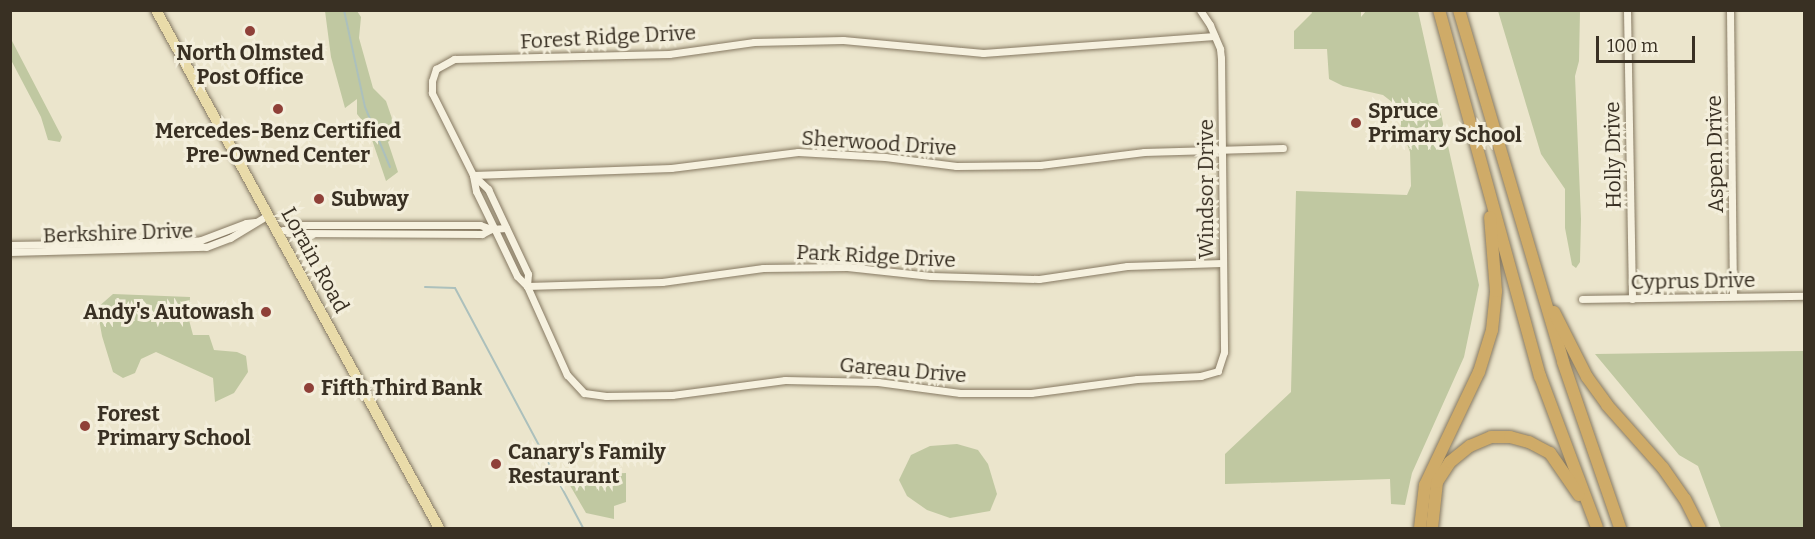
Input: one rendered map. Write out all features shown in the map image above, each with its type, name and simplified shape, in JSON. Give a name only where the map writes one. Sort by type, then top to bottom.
[{"type":"highway","points":[[1439,10],[1540,376],[1596,525]]},
{"type":"highway","points":[[1459,10],[1536,272],[1589,441],[1620,528]]},
{"type":"highway","points":[[1420,528],[1425,485],[1479,372],[1492,330],[1496,291],[1485,174]]},
{"type":"highway","points":[[1536,272],[1587,377],[1607,405],[1663,468],[1685,499],[1700,528]]},
{"type":"highway","points":[[1432,528],[1437,482],[1450,462],[1470,446],[1491,437],[1510,437],[1529,442],[1550,453],[1563,469],[1596,525]]},
{"type":"main road","name":"Lorain Road","points":[[156,10],[268,215],[281,230],[438,528]]},
{"type":"street","name":"Windsor Drive","points":[[1200,10],[1214,36],[1221,58],[1224,352],[1218,371]]},
{"type":"street","name":"Holly Drive","points":[[1627,10],[1632,299]]},
{"type":"street","name":"Aspen Drive","points":[[1730,10],[1733,296]]},
{"type":"street","name":"Forest Ridge Drive","points":[[473,175],[432,93],[432,81],[436,69],[454,59],[669,54],[754,42],[843,40],[983,53],[1214,36]]},
{"type":"street","name":"Sherwood Drive","points":[[473,175],[671,168],[798,152],[885,157],[956,166],[1040,165],[1144,152],[1282,148]]},
{"type":"street","points":[[473,175],[488,189],[528,274],[527,286]]},
{"type":"street","points":[[473,175],[477,191],[493,229],[517,276],[527,286]]},
{"type":"street","name":"Berkshire Drive","points":[[10,245],[32,248],[206,247],[268,215]]},
{"type":"street","points":[[281,230],[297,233],[482,234],[493,229],[506,228]]},
{"type":"street","name":"Berkshire Drive","points":[[10,252],[32,248]]},
{"type":"street","name":"Park Ridge Drive","points":[[527,286],[662,282],[763,268],[847,267],[931,276],[1039,279],[1127,266],[1222,263]]},
{"type":"street","name":"Gareau Drive","points":[[527,286],[567,375],[585,393],[606,396],[672,395],[785,380],[878,382],[960,393],[1031,393],[1137,379],[1201,376],[1218,371]]},
{"type":"street","name":"Cyprus Drive","points":[[1582,299],[1804,296]]},
{"type":"green space","points":[[325,11],[357,11],[361,17],[359,38],[373,88],[386,101],[397,133],[388,142],[398,172],[386,181],[368,128],[357,114],[357,99],[345,108],[331,57]]},
{"type":"green space","points":[[1311,11],[1361,11],[1361,17],[1366,11],[1418,11],[1479,285],[1464,357],[1412,473],[1405,505],[1391,504],[1390,479],[1225,484],[1225,454],[1291,392],[1296,191],[1407,195],[1411,186],[1410,152],[1392,102],[1383,95],[1343,86],[1329,79],[1327,49],[1294,49],[1294,31],[1312,13]]},
{"type":"green space","points":[[1498,11],[1580,11],[1579,61],[1575,76],[1581,219],[1580,262],[1576,268],[1572,265],[1565,228],[1565,189],[1541,154]]},
{"type":"green space","points":[[11,39],[62,137],[60,142],[48,140],[41,117],[11,60]]},
{"type":"green space","points":[[113,294],[190,297],[189,320],[193,335],[209,335],[214,350],[237,352],[246,356],[248,372],[234,393],[215,402],[213,378],[156,352],[141,359],[135,373],[123,378],[113,372],[102,336],[97,308]]},
{"type":"green space","points":[[1804,351],[1804,528],[1721,528],[1698,466],[1679,455],[1595,354]]},
{"type":"green space","points":[[957,444],[978,450],[988,464],[997,494],[990,511],[950,518],[927,510],[907,496],[899,480],[911,455],[930,446]]},
{"type":"green space","points":[[626,473],[626,502],[614,506],[614,519],[586,513],[568,482],[572,475]]},
{"type":"waterway","points":[[344,10],[365,107],[390,167]]},
{"type":"waterway","points":[[425,287],[455,288],[583,528]]},
{"type":"place","name":"North Olmsted Post Office","points":[[250,31]]},
{"type":"place","name":"Mercedes-Benz Certified Pre-Owned Center","points":[[278,109]]},
{"type":"place","name":"Spruce Primary School","points":[[1356,123]]},
{"type":"place","name":"Subway","points":[[319,199]]},
{"type":"place","name":"Andy's Autowash","points":[[266,312]]},
{"type":"place","name":"Fifth Third Bank","points":[[309,388]]},
{"type":"place","name":"Forest Primary School","points":[[85,426]]},
{"type":"place","name":"Canary's Family Restaurant","points":[[496,464]]}]
